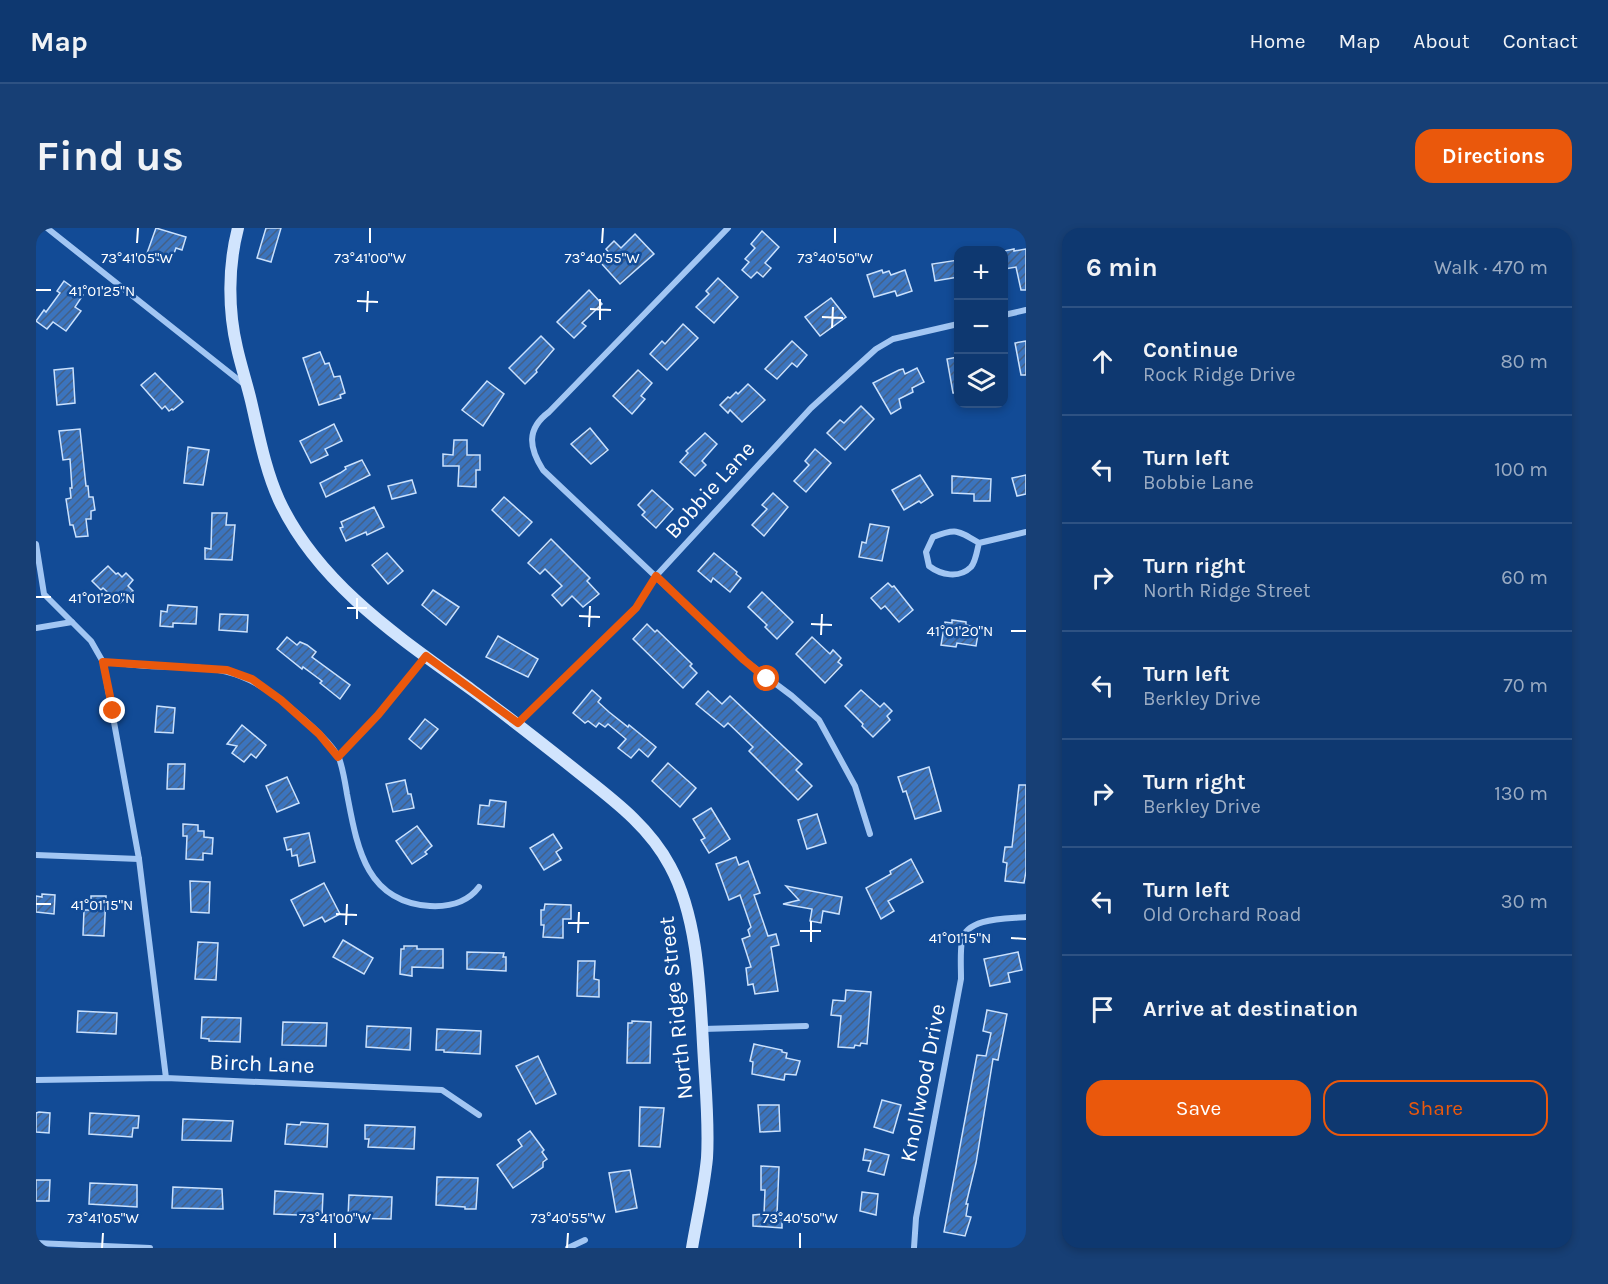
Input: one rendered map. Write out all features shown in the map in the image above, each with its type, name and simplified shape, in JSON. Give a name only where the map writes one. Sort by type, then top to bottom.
[{"type":"street","points":[[46,228],[248,387]]},
{"type":"street","name":"North Ridge Street","points":[[238,228],[232,273],[231,310],[236,346],[268,473],[292,525],[309,549],[345,590],[380,623],[518,723],[632,816],[654,839],[670,865],[690,913],[702,1029],[707,1154],[703,1198],[692,1248]]},
{"type":"street","points":[[728,228],[647,313],[549,412],[539,419],[531,447],[543,470],[744,660],[792,696],[819,720],[855,786],[870,834]]},
{"type":"street","points":[[1008,314],[1026,310]]},
{"type":"street","name":"Bobbie Lane","points":[[518,723],[636,608],[656,576],[811,408],[876,349],[893,339],[954,325]]},
{"type":"street","points":[[979,543],[975,560],[970,567],[956,574],[939,574],[929,566],[926,552],[933,537],[951,530],[965,534],[979,543],[1026,532]]},
{"type":"street","points":[[36,544],[44,594],[92,641],[103,662],[139,860],[166,1078]]},
{"type":"street","points":[[36,628],[72,622]]},
{"type":"street","points":[[338,757],[378,715],[426,656]]},
{"type":"street","points":[[103,662],[227,670],[252,679],[281,700],[319,734],[338,757],[356,840],[367,870],[380,887],[416,905],[443,906],[463,901],[473,895],[479,887]]},
{"type":"street","points":[[36,855],[139,860]]},
{"type":"street","name":"Knollwood Drive","points":[[914,1248],[916,1218],[961,979],[962,940],[970,927],[1026,918]]},
{"type":"street","points":[[702,1029],[806,1026]]},
{"type":"street","name":"Birch Lane","points":[[36,1080],[166,1078],[442,1090],[479,1115]]},
{"type":"street","points":[[568,1248],[585,1240]]},
{"type":"street","points":[[36,1244],[150,1248]]},
{"type":"building","points":[[156,228],[186,237],[182,250],[176,248],[170,264],[146,256]]},
{"type":"building","points":[[266,228],[281,228],[271,262],[257,258]]},
{"type":"building","points":[[762,231],[779,247],[765,263],[771,268],[763,277],[757,272],[751,278],[742,270],[749,262],[745,259],[755,248],[751,244]]},
{"type":"building","points":[[635,234],[654,254],[620,284],[601,263],[610,254],[606,249],[614,241],[621,248]]},
{"type":"building","points":[[1026,249],[1026,290],[1021,290],[1016,267],[1008,268],[1008,250]]},
{"type":"building","points":[[954,261],[954,278],[935,281],[932,264]]},
{"type":"building","points":[[882,270],[883,273],[889,271],[891,275],[905,270],[912,291],[897,296],[895,291],[874,297],[867,275]]},
{"type":"building","points":[[718,278],[738,297],[714,323],[696,307],[709,294],[706,291]]},
{"type":"building","points":[[64,281],[83,295],[75,307],[81,311],[66,331],[53,322],[47,329],[36,321],[60,293],[57,291]]},
{"type":"building","points":[[589,290],[602,304],[582,323],[586,326],[574,338],[557,322]]},
{"type":"building","points":[[831,298],[846,317],[820,336],[805,317]]},
{"type":"building","points":[[683,324],[698,338],[667,370],[650,354],[662,341],[665,344]]},
{"type":"building","points":[[541,336],[554,349],[525,384],[509,368]]},
{"type":"building","points":[[792,341],[807,355],[797,367],[792,363],[777,379],[765,369]]},
{"type":"building","points":[[1026,341],[1026,375],[1021,375],[1015,343]]},
{"type":"building","points":[[320,352],[325,364],[329,363],[334,377],[340,376],[345,393],[340,395],[341,398],[319,405],[303,358]]},
{"type":"building","points":[[954,358],[954,393],[953,393],[947,359]]},
{"type":"building","points":[[73,368],[75,403],[57,405],[54,370]]},
{"type":"building","points":[[917,368],[924,382],[912,388],[913,392],[899,399],[901,408],[891,414],[873,383],[899,370],[903,369],[905,374]]},
{"type":"building","points":[[638,370],[652,383],[641,396],[645,399],[632,414],[613,396]]},
{"type":"building","points":[[155,373],[183,402],[173,410],[169,411],[165,406],[162,409],[141,385]]},
{"type":"building","points":[[487,381],[504,394],[483,426],[462,410]]},
{"type":"building","points":[[748,384],[765,400],[742,422],[730,410],[728,413],[720,405],[736,392],[738,394]]},
{"type":"building","points":[[861,406],[874,419],[845,450],[827,433],[840,420],[844,423]]},
{"type":"building","points":[[334,424],[342,441],[325,449],[328,455],[311,463],[300,441]]},
{"type":"building","points":[[590,428],[608,450],[591,464],[571,444]]},
{"type":"building","points":[[80,429],[86,486],[88,486],[89,497],[93,497],[95,510],[91,511],[91,519],[86,519],[88,536],[76,537],[73,525],[70,525],[66,499],[71,498],[70,488],[72,488],[70,459],[63,460],[59,431]]},
{"type":"building","points":[[705,433],[717,444],[702,461],[706,465],[695,476],[680,462],[688,453],[686,451]]},
{"type":"building","points":[[454,440],[467,440],[467,455],[480,455],[480,470],[476,470],[476,487],[458,486],[459,466],[443,466],[443,454],[453,455]]},
{"type":"building","points":[[188,447],[209,450],[203,485],[184,483]]},
{"type":"building","points":[[815,449],[831,463],[806,492],[794,481],[809,465],[805,461]]},
{"type":"building","points":[[362,460],[370,475],[326,497],[320,483],[340,473],[346,469],[345,467]]},
{"type":"building","points":[[920,475],[933,495],[904,510],[892,490]]},
{"type":"building","points":[[1026,475],[1026,494],[1017,496],[1012,478]]},
{"type":"building","points":[[952,476],[991,479],[990,501],[974,501],[974,494],[952,493]]},
{"type":"building","points":[[412,480],[416,493],[392,499],[388,486]]},
{"type":"building","points":[[652,490],[673,509],[656,528],[642,515],[645,512],[638,505]]},
{"type":"building","points":[[773,493],[788,507],[764,536],[752,525],[767,509],[762,505]]},
{"type":"building","points":[[504,497],[532,522],[519,536],[492,510]]},
{"type":"building","points":[[374,507],[384,527],[346,541],[340,528],[343,527],[341,522]]},
{"type":"building","points":[[212,513],[227,513],[226,525],[235,525],[232,560],[205,559],[205,548],[211,549]]},
{"type":"building","points":[[870,524],[889,527],[882,561],[859,557],[862,542],[866,543]]},
{"type":"building","points":[[551,539],[590,578],[587,581],[599,594],[583,607],[572,596],[562,606],[552,595],[562,586],[545,569],[540,574],[528,563]]},
{"type":"building","points":[[387,553],[403,571],[388,584],[372,565]]},
{"type":"building","points":[[714,553],[741,578],[730,592],[713,578],[711,582],[698,571]]},
{"type":"building","points":[[108,566],[116,574],[122,577],[126,573],[133,580],[128,586],[133,591],[120,603],[92,581]]},
{"type":"building","points":[[888,583],[894,586],[913,610],[899,622],[885,606],[881,609],[871,598]]},
{"type":"building","points":[[433,590],[459,607],[446,625],[422,605]]},
{"type":"building","points":[[762,592],[793,622],[777,639],[765,627],[767,625],[748,607]]},
{"type":"building","points":[[168,605],[197,607],[196,624],[173,623],[173,627],[160,626],[161,611],[167,612]]},
{"type":"building","points":[[220,614],[248,615],[247,632],[219,630]]},
{"type":"building","points":[[952,620],[966,622],[966,625],[979,628],[976,646],[957,643],[956,647],[941,645],[945,622],[952,623]]},
{"type":"building","points":[[647,624],[655,632],[657,630],[692,664],[690,666],[697,673],[683,688],[633,639]]},
{"type":"building","points":[[498,636],[538,659],[528,677],[486,657]]},
{"type":"building","points":[[287,637],[297,645],[300,642],[307,645],[316,652],[312,657],[350,685],[340,699],[320,683],[322,681],[303,667],[302,669],[277,649]]},
{"type":"building","points":[[812,637],[830,654],[833,650],[841,658],[838,662],[842,665],[825,683],[796,654]]},
{"type":"building","points":[[592,690],[601,698],[598,702],[609,712],[656,747],[648,757],[639,749],[631,758],[618,748],[626,739],[608,724],[605,727],[599,723],[596,727],[588,721],[585,723],[573,713]]},
{"type":"building","points":[[861,690],[880,707],[884,703],[892,711],[887,716],[890,720],[873,737],[845,706]]},
{"type":"building","points":[[708,691],[722,704],[730,696],[802,764],[796,770],[812,786],[798,800],[749,751],[753,747],[728,723],[724,727],[696,704]]},
{"type":"building","points":[[157,706],[175,708],[173,733],[155,732]]},
{"type":"building","points":[[425,719],[438,729],[421,749],[409,739]]},
{"type":"building","points":[[242,725],[266,745],[256,758],[251,754],[244,762],[232,753],[237,746],[227,744]]},
{"type":"building","points":[[668,763],[696,788],[680,807],[652,781]]},
{"type":"building","points":[[168,764],[185,764],[184,789],[167,789]]},
{"type":"building","points":[[929,767],[941,811],[915,819],[906,791],[903,792],[898,777]]},
{"type":"building","points":[[287,777],[299,803],[277,812],[266,786]]},
{"type":"building","points":[[405,780],[414,808],[393,812],[386,784]]},
{"type":"building","points":[[1019,785],[1026,785],[1024,883],[1005,881],[1007,863],[1003,862],[1005,847],[1012,847]]},
{"type":"building","points":[[490,800],[506,802],[504,827],[478,824],[480,805],[489,806]]},
{"type":"building","points":[[711,808],[730,839],[709,853],[701,840],[705,838],[693,819]]},
{"type":"building","points":[[817,814],[826,843],[807,849],[798,820]]},
{"type":"building","points":[[183,824],[198,825],[198,831],[204,831],[204,837],[213,838],[212,854],[203,853],[203,860],[186,859],[187,836],[183,836]]},
{"type":"building","points":[[417,826],[432,846],[425,852],[427,854],[412,864],[396,841]]},
{"type":"building","points":[[309,833],[315,862],[299,866],[297,855],[292,856],[291,849],[287,850],[284,838]]},
{"type":"building","points":[[553,834],[562,848],[556,852],[561,860],[544,870],[530,848]]},
{"type":"building","points":[[736,857],[739,865],[748,861],[760,893],[754,895],[768,936],[776,934],[779,945],[771,947],[778,991],[755,994],[753,984],[748,985],[746,968],[751,967],[742,939],[750,936],[748,930],[751,927],[740,895],[729,900],[716,864]]},
{"type":"building","points":[[911,859],[923,882],[888,901],[894,911],[881,919],[866,888]]},
{"type":"building","points":[[190,881],[210,882],[209,913],[191,912]]},
{"type":"building","points":[[324,883],[340,914],[325,922],[322,917],[304,926],[291,900]]},
{"type":"building","points":[[786,886],[842,897],[839,914],[823,911],[821,923],[810,921],[812,909],[783,904],[799,900]]},
{"type":"building","points":[[42,894],[55,895],[54,914],[36,912],[36,896],[42,897]]},
{"type":"building","points":[[91,896],[106,896],[104,936],[83,935],[84,910],[91,910]]},
{"type":"building","points":[[545,904],[571,905],[571,919],[563,919],[563,938],[543,937],[544,925],[541,925],[541,910],[544,910]]},
{"type":"building","points":[[343,940],[373,958],[364,974],[333,957]]},
{"type":"building","points":[[198,942],[218,943],[216,980],[195,979]]},
{"type":"building","points":[[404,946],[417,946],[417,949],[443,949],[443,968],[412,967],[412,976],[400,974],[401,949],[404,949]]},
{"type":"building","points":[[467,952],[504,953],[506,971],[467,969]]},
{"type":"building","points":[[1018,952],[1022,970],[1008,973],[1010,982],[990,986],[984,959]]},
{"type":"building","points":[[578,961],[595,961],[594,979],[599,980],[599,997],[577,996]]},
{"type":"building","points":[[846,990],[871,992],[867,1044],[861,1043],[860,1046],[855,1045],[854,1048],[838,1047],[841,1016],[831,1015],[833,1000],[845,1001]]},
{"type":"building","points":[[987,1010],[1007,1014],[998,1060],[993,1059],[976,1163],[966,1204],[968,1204],[966,1216],[971,1217],[965,1236],[944,1232],[977,1055],[986,1056],[991,1033],[983,1031]]},
{"type":"building","points":[[78,1011],[117,1013],[116,1034],[77,1032]]},
{"type":"building","points":[[202,1017],[241,1018],[240,1042],[209,1041],[209,1039],[201,1038]]},
{"type":"building","points":[[632,1021],[651,1022],[650,1063],[627,1063],[628,1023]]},
{"type":"building","points":[[283,1022],[327,1023],[326,1046],[282,1045]]},
{"type":"building","points":[[367,1026],[411,1028],[410,1050],[366,1047]]},
{"type":"building","points":[[437,1029],[481,1031],[480,1054],[436,1050]]},
{"type":"building","points":[[754,1044],[782,1050],[787,1053],[786,1058],[800,1061],[796,1075],[785,1074],[784,1080],[752,1074],[753,1062],[750,1061]]},
{"type":"building","points":[[538,1056],[556,1094],[536,1104],[516,1066]]},
{"type":"building","points":[[882,1100],[901,1105],[893,1133],[874,1127]]},
{"type":"building","points":[[758,1105],[779,1105],[780,1131],[760,1132]]},
{"type":"building","points":[[640,1107],[664,1108],[660,1147],[639,1146]]},
{"type":"building","points":[[36,1113],[50,1113],[49,1133],[36,1132]]},
{"type":"building","points":[[90,1113],[139,1116],[138,1128],[133,1128],[132,1137],[89,1134]]},
{"type":"building","points":[[183,1119],[233,1121],[231,1141],[182,1140]]},
{"type":"building","points":[[301,1122],[328,1124],[327,1147],[285,1144],[287,1124],[300,1125]]},
{"type":"building","points":[[365,1125],[415,1127],[414,1149],[368,1147],[369,1139],[365,1139]]},
{"type":"building","points":[[530,1131],[544,1150],[542,1152],[547,1159],[543,1162],[543,1167],[513,1188],[497,1165],[522,1146],[518,1140]]},
{"type":"building","points":[[865,1149],[889,1155],[884,1175],[868,1171],[871,1161],[863,1160]]},
{"type":"building","points":[[761,1166],[779,1167],[777,1214],[782,1214],[782,1228],[753,1226],[753,1215],[764,1214],[765,1190],[761,1190]]},
{"type":"building","points":[[630,1170],[637,1208],[616,1212],[609,1173]]},
{"type":"building","points":[[437,1177],[478,1178],[476,1209],[436,1205]]},
{"type":"building","points":[[36,1180],[50,1180],[49,1201],[36,1201]]},
{"type":"building","points":[[90,1183],[137,1185],[137,1207],[89,1204]]},
{"type":"building","points":[[173,1187],[222,1189],[223,1209],[172,1208]]},
{"type":"building","points":[[275,1191],[323,1194],[322,1216],[274,1214]]},
{"type":"building","points":[[862,1192],[878,1194],[876,1215],[860,1211]]},
{"type":"building","points":[[349,1195],[392,1197],[391,1219],[348,1218]]},
{"type":"route","points":[[113,711],[103,662],[227,670],[252,679],[281,700],[319,734],[338,757],[378,715],[426,656],[518,723],[636,608],[656,576],[767,679]]}]
